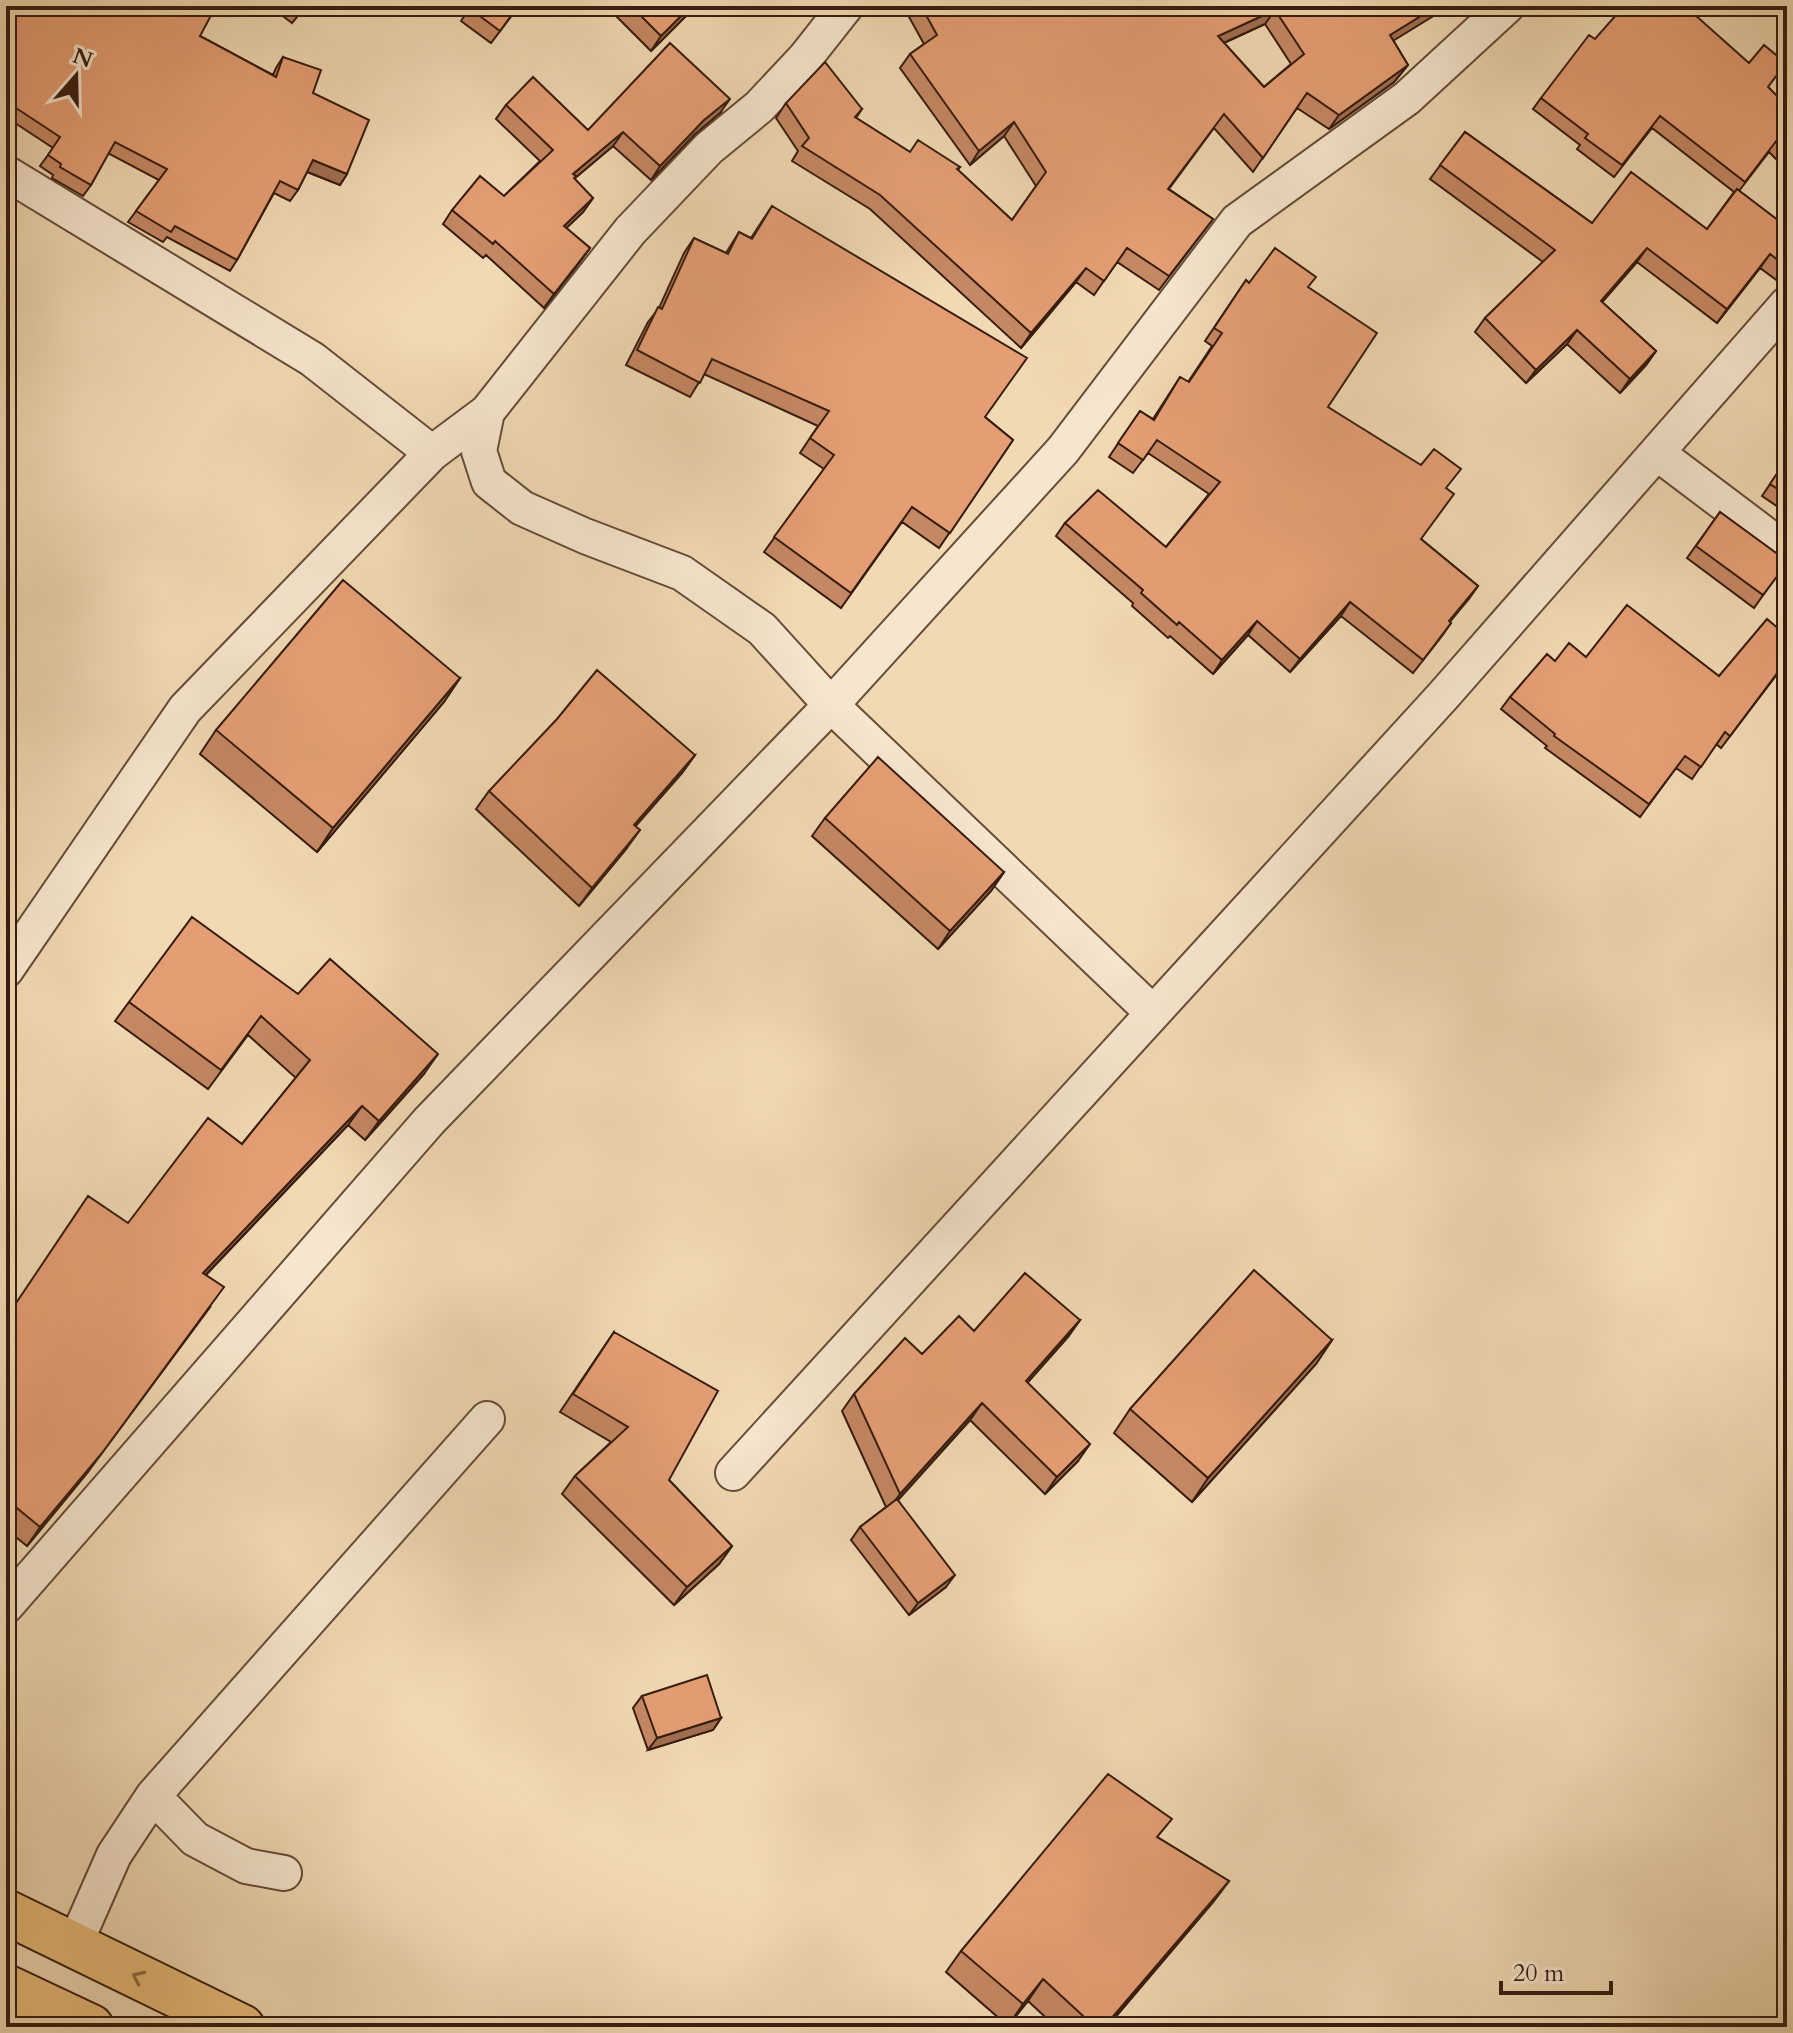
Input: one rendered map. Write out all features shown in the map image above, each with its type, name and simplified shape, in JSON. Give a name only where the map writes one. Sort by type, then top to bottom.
[{"type":"highway","points":[[6,1912],[225,2018]]},
{"type":"highway","points":[[6,1987],[91,2027]]},
{"type":"street","points":[[6,970],[185,709],[432,453],[487,412],[630,231],[709,148],[759,107],[805,58],[846,6]]},
{"type":"street","points":[[6,1606],[429,1121],[831,705],[1063,450],[1237,221],[1407,98],[1507,6]]},
{"type":"street","points":[[6,173],[312,359],[432,453]]},
{"type":"street","points":[[733,1473],[1443,696],[1787,304]]},
{"type":"street","points":[[487,412],[479,451],[489,482],[522,508],[682,573],[762,629],[831,705],[1153,1013]]},
{"type":"street","points":[[1657,453],[1787,551]]},
{"type":"street","points":[[74,1946],[114,1855],[153,1796],[487,1419]]},
{"type":"street","points":[[153,1796],[195,1839],[246,1866],[284,1873]]},
{"type":"building","points":[[6,6],[216,6],[200,36],[276,77],[283,57],[321,70],[313,93],[369,120],[347,174],[313,160],[298,190],[280,181],[237,260],[175,226],[171,232],[136,211],[167,169],[115,142],[91,185],[60,167],[61,164],[48,155],[60,137],[10,104],[6,109]]},
{"type":"building","points":[[518,6],[500,31],[469,8]]},
{"type":"building","points":[[631,6],[691,6],[661,36]]},
{"type":"building","points":[[921,6],[1437,6],[1390,35],[1408,65],[1339,115],[1307,93],[1263,158],[1224,114],[1168,189],[1213,219],[1169,276],[1127,248],[1104,281],[1086,268],[1031,333],[880,195],[802,146],[809,138],[786,103],[825,62],[862,109],[855,117],[910,152],[918,140],[960,167],[957,169],[1012,220],[1046,172],[1014,122],[979,151],[910,54],[937,35]],"holes":[[[1275,10],[1304,54],[1264,87],[1218,36]]]},
{"type":"building","points":[[1624,6],[1685,6],[1749,63],[1764,45],[1786,63],[1768,87],[1787,106],[1787,150],[1777,140],[1745,182],[1660,116],[1622,165],[1585,138],[1588,134],[1541,98],[1589,35],[1595,39]]},
{"type":"building","points":[[670,43],[730,99],[704,120],[660,166],[623,132],[573,174],[593,198],[564,226],[590,248],[554,294],[495,241],[493,244],[452,210],[480,176],[504,196],[553,150],[506,105],[533,77],[588,130]]},
{"type":"building","points":[[1465,132],[1592,223],[1631,172],[1707,229],[1737,189],[1787,227],[1787,267],[1770,254],[1727,309],[1647,248],[1601,301],[1656,351],[1630,379],[1577,330],[1536,370],[1485,318],[1555,250],[1440,165]]},
{"type":"building","points":[[772,206],[1027,358],[985,417],[1013,440],[950,533],[912,507],[851,593],[774,537],[834,455],[810,438],[829,411],[712,359],[700,383],[637,350],[658,307],[662,309],[694,238],[728,254],[739,232],[752,239]]},
{"type":"building","points":[[1275,248],[1316,277],[1308,287],[1377,333],[1328,407],[1421,465],[1434,449],[1461,469],[1446,488],[1454,494],[1421,539],[1478,586],[1423,660],[1350,602],[1300,659],[1257,621],[1222,660],[1179,622],[1177,625],[1141,593],[1143,590],[1065,523],[1098,490],[1166,547],[1220,482],[1157,440],[1143,460],[1118,443],[1140,411],[1154,420],[1180,377],[1189,382],[1222,333],[1214,328],[1246,280],[1249,283]]},
{"type":"building","points":[[1787,459],[1787,495],[1770,484]]},
{"type":"building","points":[[1720,512],[1787,561],[1763,595],[1696,546]]},
{"type":"building","points":[[343,580],[460,678],[333,828],[216,730]]},
{"type":"building","points":[[1627,605],[1719,676],[1767,619],[1787,636],[1787,660],[1730,736],[1725,732],[1701,767],[1685,756],[1649,804],[1554,736],[1510,697],[1547,654],[1555,661],[1569,643],[1586,657]]},
{"type":"building","points":[[597,670],[695,755],[634,825],[640,830],[592,888],[489,791],[557,719]]},
{"type":"building","points":[[878,757],[1004,872],[950,931],[825,818]]},
{"type":"building","points":[[192,917],[298,994],[330,959],[438,1054],[379,1121],[362,1106],[203,1273],[224,1287],[102,1453],[40,1527],[6,1499],[6,1318],[88,1196],[128,1223],[208,1118],[242,1144],[310,1060],[261,1016],[221,1070],[129,1002]]},
{"type":"building","points":[[1254,1270],[1332,1340],[1208,1478],[1130,1409]]},
{"type":"building","points":[[1025,1273],[1080,1320],[1026,1381],[1090,1444],[1057,1477],[982,1403],[900,1494],[854,1394],[905,1338],[922,1354],[959,1316],[974,1331]]},
{"type":"building","points":[[614,1332],[718,1391],[669,1480],[732,1546],[687,1587],[575,1476],[628,1427],[573,1394]]},
{"type":"building","points":[[897,1499],[955,1575],[918,1603],[860,1527]]},
{"type":"building","points":[[707,1675],[721,1718],[657,1738],[642,1696]]},
{"type":"building","points":[[1108,1774],[1172,1819],[1157,1837],[1229,1881],[1104,2027],[1095,2027],[1043,1979],[1023,2004],[961,1951]]}]
